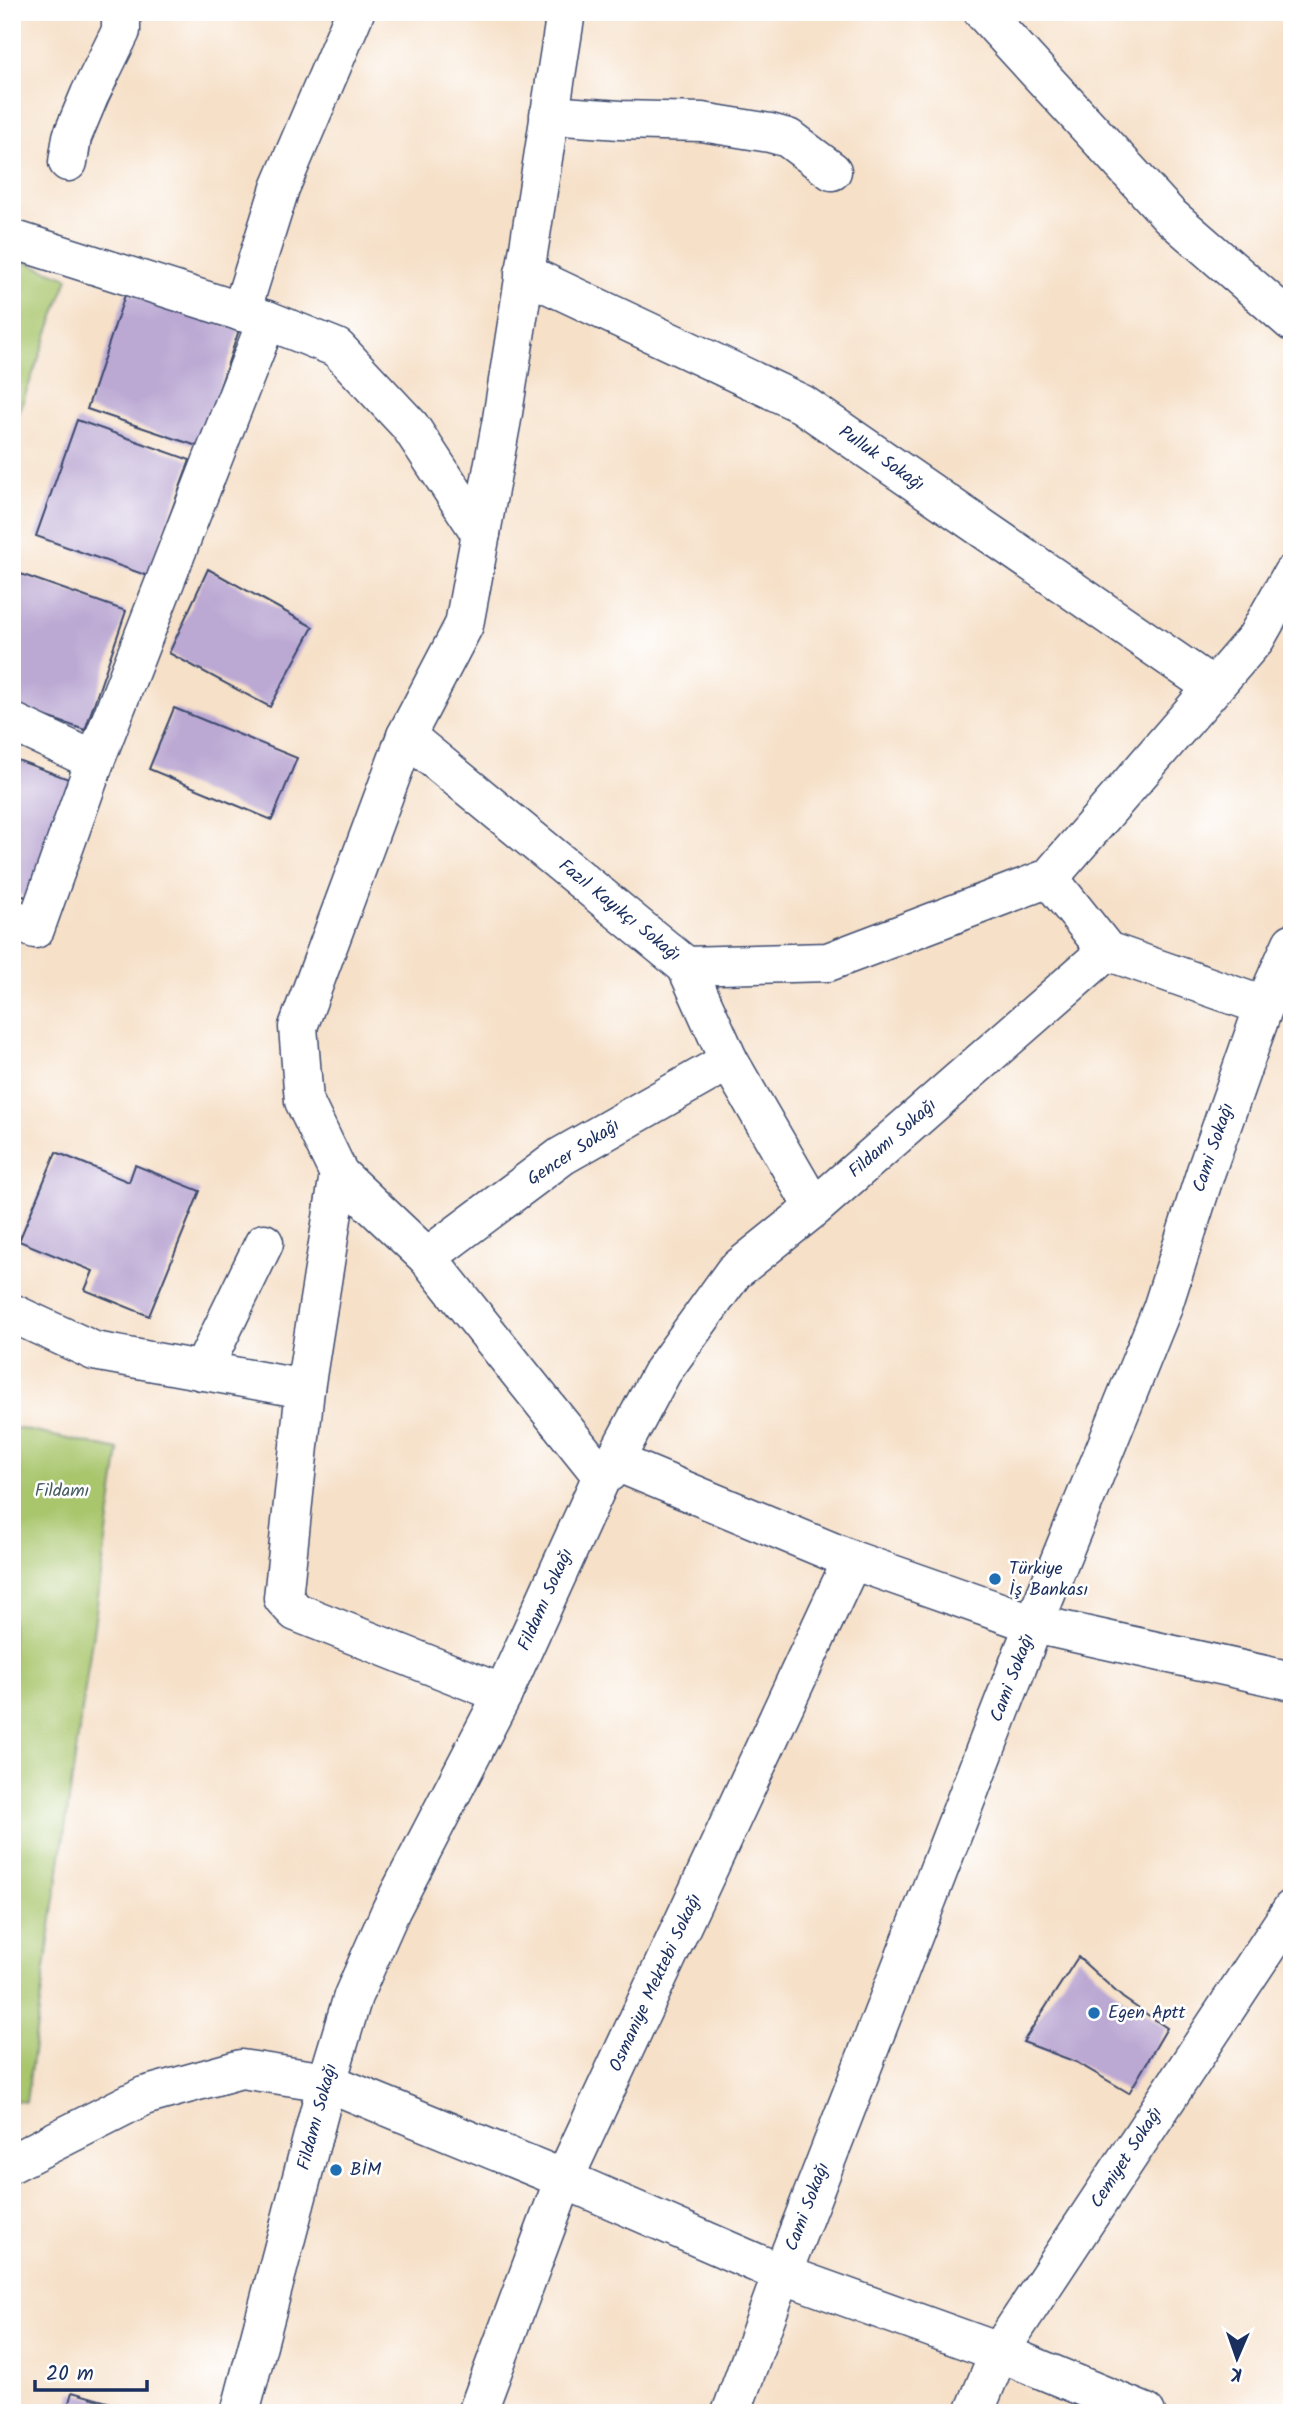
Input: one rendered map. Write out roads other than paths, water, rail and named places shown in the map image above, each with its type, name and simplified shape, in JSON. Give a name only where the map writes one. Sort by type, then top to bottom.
[{"type":"street","points":[[68,162],[77,126],[121,31],[121,12]]},
{"type":"street","points":[[12,918],[35,929],[254,316],[280,188],[355,12]]},
{"type":"street","points":[[566,12],[502,419],[464,625],[406,736],[298,1027],[304,1101],[339,1174],[427,1257],[608,1469],[1034,1624],[1292,1681]]},
{"type":"street","points":[[983,12],[1169,215],[1292,323]]},
{"type":"street","points":[[549,114],[620,120],[702,122],[770,134],[788,138],[832,171]]},
{"type":"street","points":[[12,239],[254,316],[337,348],[410,426],[481,534]]},
{"type":"street","name":"Pulluk Sokağı","points":[[524,273],[802,404],[1213,687]]},
{"type":"street","points":[[686,966],[828,962],[1049,878],[1256,638],[1292,574]]},
{"type":"street","points":[[12,722],[95,761]]},
{"type":"street","name":"Fazıl Kayıkçı Sokağı","points":[[406,736],[686,966],[729,1061],[814,1208]]},
{"type":"street","points":[[1049,878],[1107,951],[1264,1006]]},
{"type":"street","name":"Cami Sokağı","points":[[731,2413],[782,2274],[1034,1624],[1162,1309],[1210,1159],[1264,1006],[1292,943]]},
{"type":"street","name":"Fildamı Sokağı","points":[[240,2413],[327,2082],[353,1996],[386,1922],[503,1694],[608,1469],[662,1372],[734,1272],[814,1208],[1107,951]]},
{"type":"street","name":"Gencer Sokağı","points":[[427,1257],[562,1156],[729,1061]]},
{"type":"street","points":[[339,1174],[305,1389],[283,1598],[296,1612],[503,1694]]},
{"type":"street","points":[[202,1371],[264,1243]]},
{"type":"street","points":[[12,1313],[94,1350],[305,1389]]},
{"type":"street","name":"Osmaniye Mektebi Sokağı","points":[[477,2413],[565,2179],[852,1560]]},
{"type":"street","name":"Cemiyet Sokağı","points":[[974,2413],[999,2352],[1292,1909]]},
{"type":"street","points":[[12,2163],[144,2096],[242,2069],[327,2082],[565,2179],[782,2274],[999,2352],[1146,2413]]},
{"type":"place","name":"Türkiye İş Bankası","points":[[995,1579]]},
{"type":"place","name":"Egen Aptt","points":[[1094,2013]]},
{"type":"place","name":"BİM","points":[[336,2170]]},
{"type":"park label","name":"Fildamı","points":[[62,1491]]}]
